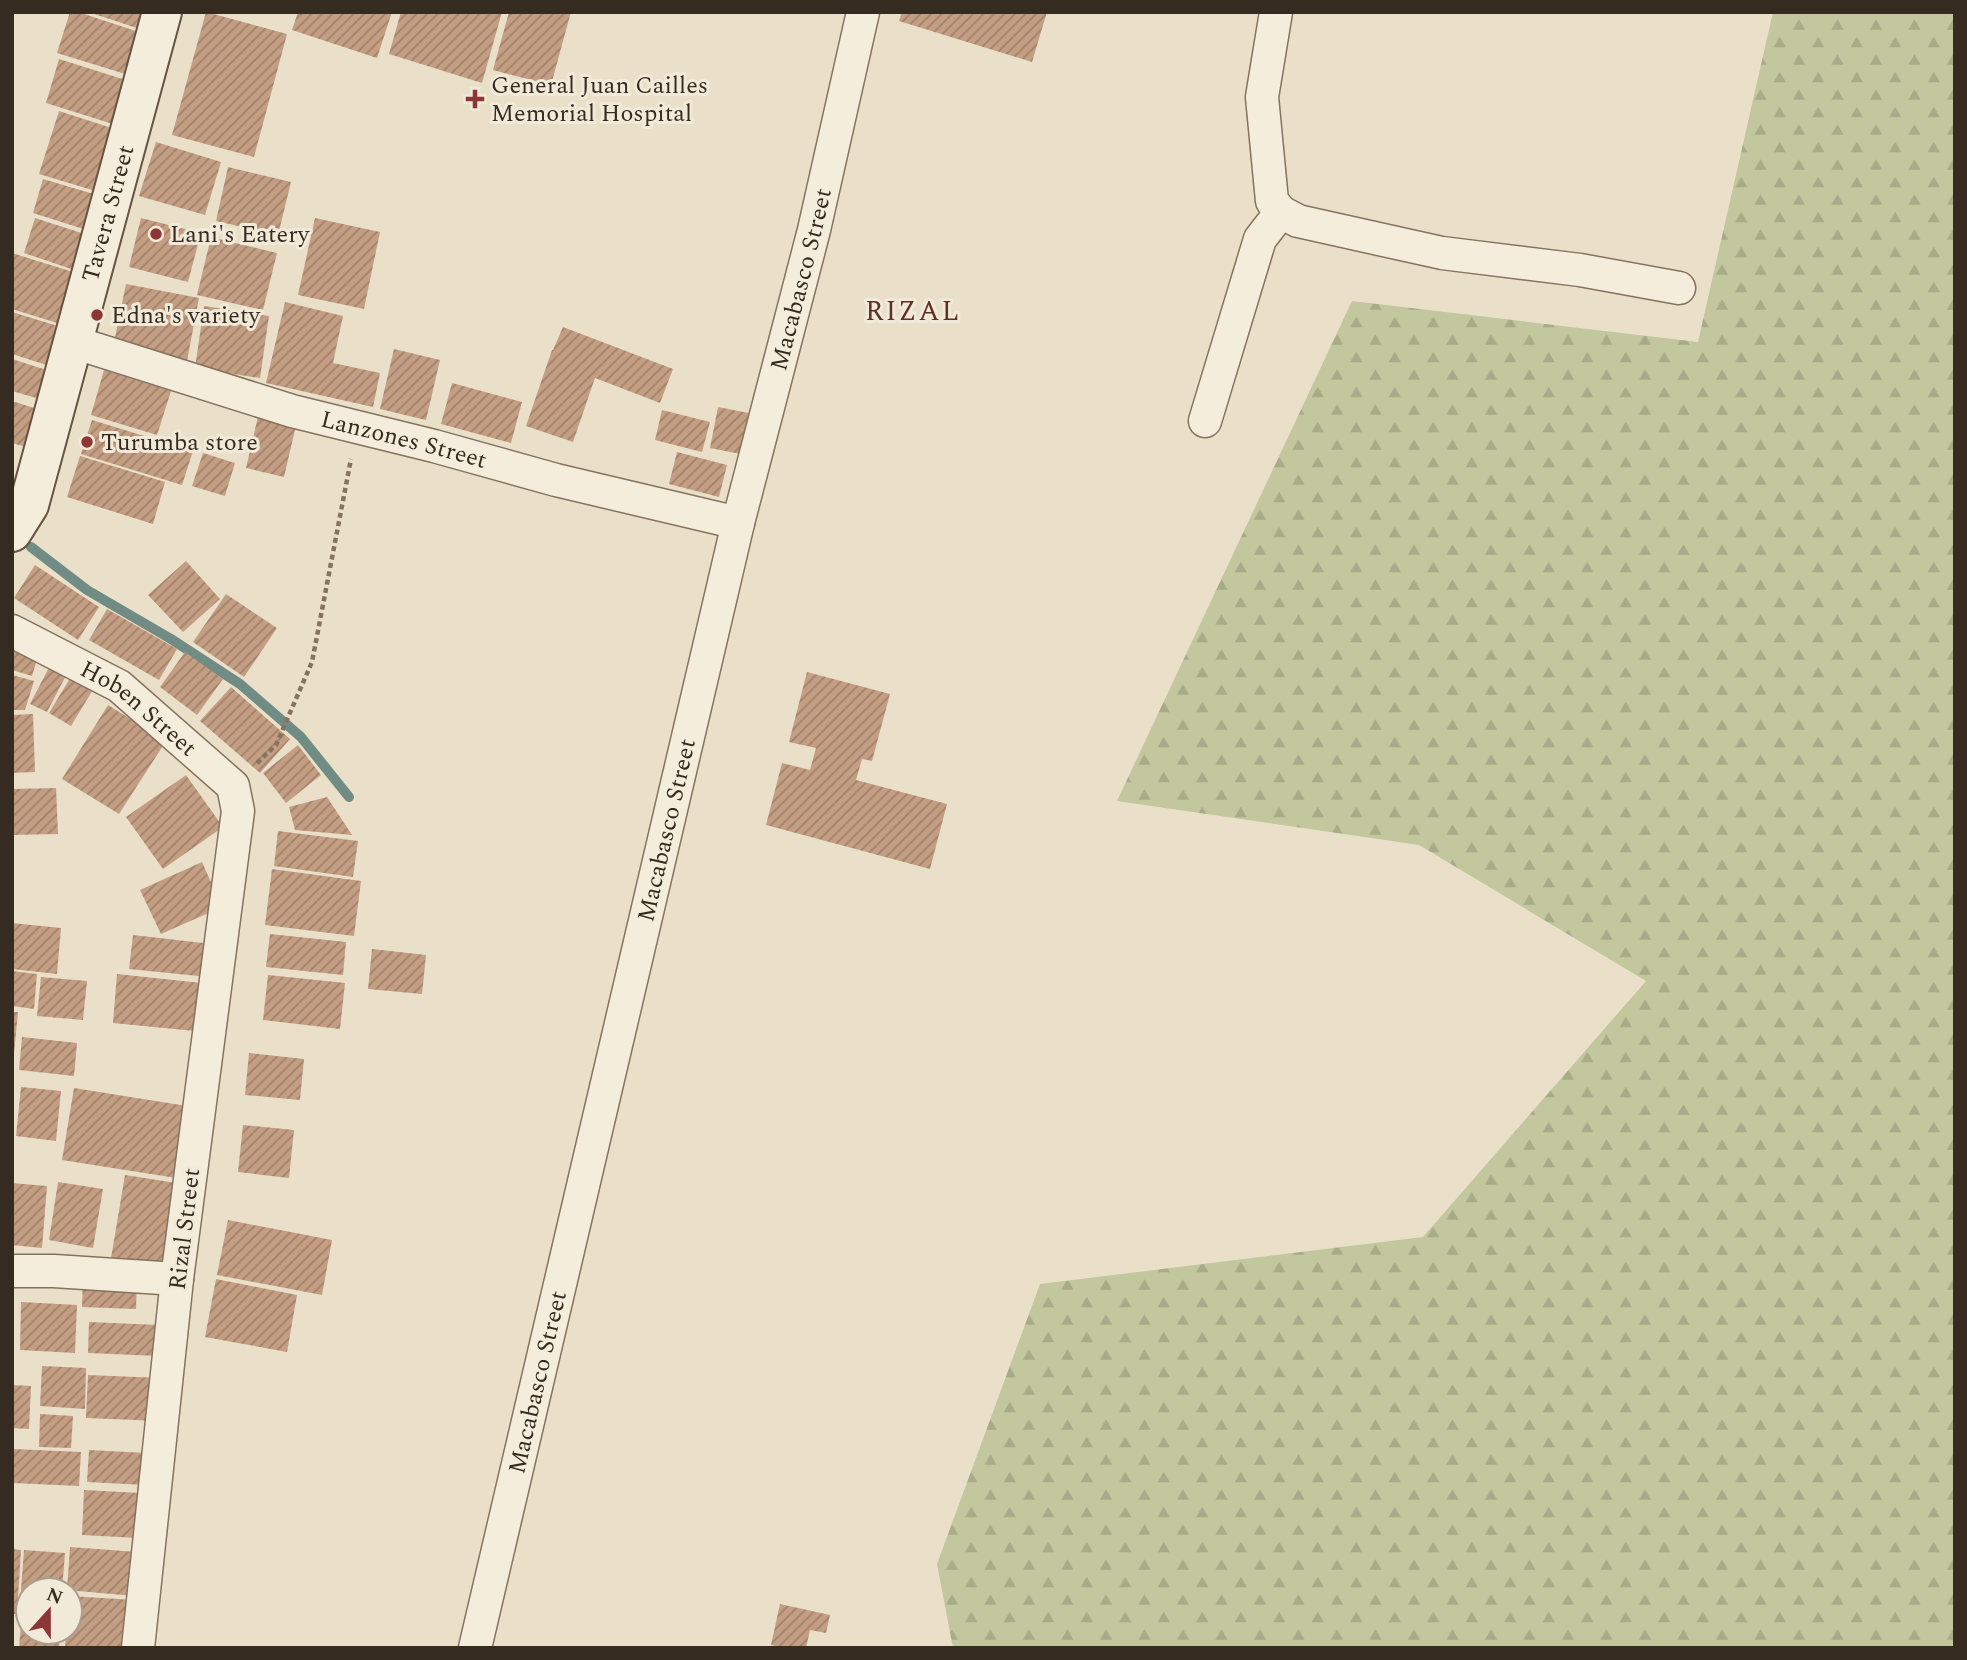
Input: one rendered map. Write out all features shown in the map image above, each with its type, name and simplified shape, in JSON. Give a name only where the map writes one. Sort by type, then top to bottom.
[{"type":"main road","name":"Tavera Street","points":[[12,532],[29,505],[162,12]]},
{"type":"street","name":"Macabasco Street","points":[[475,1648],[738,523],[814,230],[863,12]]},
{"type":"street","points":[[1276,12],[1262,97],[1272,201],[1281,212],[1298,221],[1441,253],[1580,270],[1679,288]]},
{"type":"street","points":[[1205,421],[1260,239],[1281,212]]},
{"type":"street","name":"Lanzones Street","points":[[73,342],[292,411],[556,480],[738,523]]},
{"type":"street","name":"Hoben Street","points":[[12,631],[119,686],[235,799]]},
{"type":"street","name":"Rizal Street","points":[[138,1648],[177,1279],[235,799]]},
{"type":"street","points":[[12,1270],[177,1279]]},
{"type":"path","points":[[235,799],[276,745],[313,662],[356,427]]},
{"type":"green space","points":[[1773,12],[1955,12],[1955,1648],[953,1648],[937,1564],[1040,1284],[1423,1237],[1646,981],[1419,845],[1117,801],[1352,301],[1698,342]]},
{"type":"building","points":[[70,12],[78,12],[148,35],[135,77],[57,53]]},
{"type":"building","points":[[88,12],[149,12],[143,30]]},
{"type":"building","points":[[206,12],[287,34],[254,157],[172,135]]},
{"type":"building","points":[[298,12],[392,12],[377,58],[292,30]]},
{"type":"building","points":[[401,12],[502,12],[482,83],[389,54]]},
{"type":"building","points":[[509,12],[571,12],[551,85],[493,70]]},
{"type":"building","points":[[902,12],[1047,12],[1032,62],[899,21]]},
{"type":"building","points":[[59,59],[132,82],[119,126],[46,103]]},
{"type":"building","points":[[59,111],[121,131],[102,193],[39,174]]},
{"type":"building","points":[[156,142],[221,162],[205,215],[139,196]]},
{"type":"building","points":[[228,167],[291,182],[278,235],[216,221]]},
{"type":"building","points":[[43,179],[107,198],[96,233],[33,213]]},
{"type":"building","points":[[35,218],[94,237],[83,273],[24,253]]},
{"type":"building","points":[[141,218],[201,233],[188,282],[129,267]]},
{"type":"building","points":[[315,218],[380,232],[364,309],[298,295]]},
{"type":"building","points":[[211,237],[277,253],[263,310],[197,295]]},
{"type":"building","points":[[12,253],[86,276],[70,327],[12,309]]},
{"type":"building","points":[[126,284],[199,298],[186,366],[112,352]]},
{"type":"building","points":[[285,302],[343,316],[333,363],[380,373],[373,407],[266,383]]},
{"type":"building","points":[[204,306],[269,316],[260,378],[195,368]]},
{"type":"building","points":[[12,312],[71,330],[59,369],[12,354]]},
{"type":"building","points":[[563,327],[673,369],[660,403],[595,378],[573,442],[526,426],[552,350]]},
{"type":"building","points":[[394,349],[440,360],[426,420],[380,409]]},
{"type":"building","points":[[12,359],[59,374],[50,402],[12,391]]},
{"type":"building","points":[[104,370],[171,391],[157,435],[91,415]]},
{"type":"building","points":[[452,383],[522,402],[511,443],[441,424]]},
{"type":"building","points":[[12,401],[37,409],[26,447],[12,443]]},
{"type":"building","points":[[718,407],[759,415],[751,456],[710,448]]},
{"type":"building","points":[[260,408],[298,417],[284,477],[246,468]]},
{"type":"building","points":[[662,410],[710,422],[702,452],[655,440]]},
{"type":"building","points":[[92,420],[193,451],[182,485],[81,454]]},
{"type":"building","points":[[677,452],[727,465],[719,497],[669,484]]},
{"type":"building","points":[[203,453],[235,463],[225,496],[192,486]]},
{"type":"building","points":[[80,456],[165,482],[153,524],[67,497]]},
{"type":"building","points":[[186,561],[220,599],[183,632],[148,595]]},
{"type":"building","points":[[35,565],[99,607],[78,640],[14,598]]},
{"type":"building","points":[[226,594],[277,628],[244,677],[193,642]]},
{"type":"building","points":[[107,609],[177,649],[159,680],[89,640]]},
{"type":"building","points":[[12,645],[39,653],[32,676],[12,670]]},
{"type":"building","points":[[185,652],[223,679],[197,715],[160,687]]},
{"type":"building","points":[[54,658],[71,666],[47,712],[30,704]]},
{"type":"building","points":[[75,670],[97,683],[71,726],[49,713]]},
{"type":"building","points":[[807,672],[890,694],[872,761],[862,759],[856,780],[947,804],[930,869],[766,825],[782,763],[810,770],[816,748],[789,742]]},
{"type":"building","points":[[12,675],[34,681],[25,710],[12,710]]},
{"type":"building","points":[[231,687],[290,739],[260,773],[200,721]]},
{"type":"building","points":[[108,705],[166,741],[119,814],[62,779]]},
{"type":"building","points":[[33,714],[35,772],[12,773],[12,715]]},
{"type":"building","points":[[298,745],[321,775],[286,803],[263,773]]},
{"type":"building","points":[[186,775],[223,827],[163,869],[126,817]]},
{"type":"building","points":[[56,788],[58,834],[12,835],[12,789]]},
{"type":"building","points":[[327,797],[352,835],[295,830],[289,807]]},
{"type":"building","points":[[278,831],[358,841],[353,877],[274,866]]},
{"type":"building","points":[[202,862],[222,907],[161,934],[140,890]]},
{"type":"building","points":[[272,869],[361,881],[354,936],[265,925]]},
{"type":"building","points":[[12,923],[61,928],[57,974],[12,969]]},
{"type":"building","points":[[270,934],[346,942],[343,975],[266,967]]},
{"type":"building","points":[[133,935],[212,944],[208,977],[129,969]]},
{"type":"building","points":[[372,949],[426,955],[422,994],[368,989]]},
{"type":"building","points":[[12,971],[37,974],[34,1009],[12,1006]]},
{"type":"building","points":[[117,974],[211,984],[205,1032],[113,1023]]},
{"type":"building","points":[[268,975],[345,983],[340,1029],[263,1020]]},
{"type":"building","points":[[41,977],[87,981],[83,1020],[37,1016]]},
{"type":"building","points":[[12,1012],[18,1012],[14,1054],[12,1054]]},
{"type":"building","points":[[22,1037],[77,1043],[74,1076],[19,1070]]},
{"type":"building","points":[[249,1053],[304,1059],[300,1100],[245,1095]]},
{"type":"building","points":[[21,1087],[61,1091],[56,1141],[16,1136]]},
{"type":"building","points":[[74,1088],[187,1106],[176,1178],[62,1160]]},
{"type":"building","points":[[243,1125],[294,1130],[289,1178],[238,1172]]},
{"type":"building","points":[[125,1175],[183,1184],[169,1273],[110,1264]]},
{"type":"building","points":[[58,1182],[103,1189],[93,1248],[49,1240]]},
{"type":"building","points":[[12,1183],[47,1186],[42,1248],[12,1245]]},
{"type":"building","points":[[228,1220],[332,1240],[322,1295],[217,1275]]},
{"type":"building","points":[[83,1277],[137,1279],[136,1309],[82,1307]]},
{"type":"building","points":[[216,1279],[297,1295],[287,1352],[205,1337]]},
{"type":"building","points":[[21,1302],[77,1305],[75,1353],[20,1350]]},
{"type":"building","points":[[89,1322],[159,1325],[158,1356],[88,1353]]},
{"type":"building","points":[[42,1366],[86,1368],[85,1409],[40,1406]]},
{"type":"building","points":[[88,1375],[160,1378],[159,1421],[86,1418]]},
{"type":"building","points":[[12,1385],[31,1386],[29,1429],[12,1428]]},
{"type":"building","points":[[40,1414],[73,1416],[71,1448],[39,1447]]},
{"type":"building","points":[[14,1449],[81,1452],[79,1486],[13,1483]]},
{"type":"building","points":[[89,1450],[146,1453],[145,1485],[87,1482]]},
{"type":"building","points":[[84,1490],[140,1493],[138,1538],[82,1535]]},
{"type":"building","points":[[70,1547],[137,1552],[134,1596],[84,1592],[84,1576],[68,1576]]},
{"type":"building","points":[[12,1549],[21,1550],[19,1576],[14,1576],[12,1614]]},
{"type":"building","points":[[24,1550],[65,1553],[63,1576],[22,1576]]},
{"type":"building","points":[[84,1597],[134,1600],[131,1648],[65,1648],[84,1646]]},
{"type":"building","points":[[780,1604],[830,1615],[826,1633],[810,1630],[806,1648],[771,1645]]},
{"type":"building","points":[[19,1646],[59,1646],[59,1648]]},
{"type":"waterway","points":[[31,547],[87,590],[171,639],[240,684],[301,737],[349,797]]},
{"type":"place","name":"General Juan Cailles Memorial Hospital","points":[[475,99]]},
{"type":"place","name":"Lani's Eatery","points":[[156,234]]},
{"type":"place","name":"Edna's variety","points":[[97,315]]},
{"type":"place","name":"Turumba store","points":[[87,442]]},
{"type":"district","name":"RIZAL","points":[[913,310]]}]
